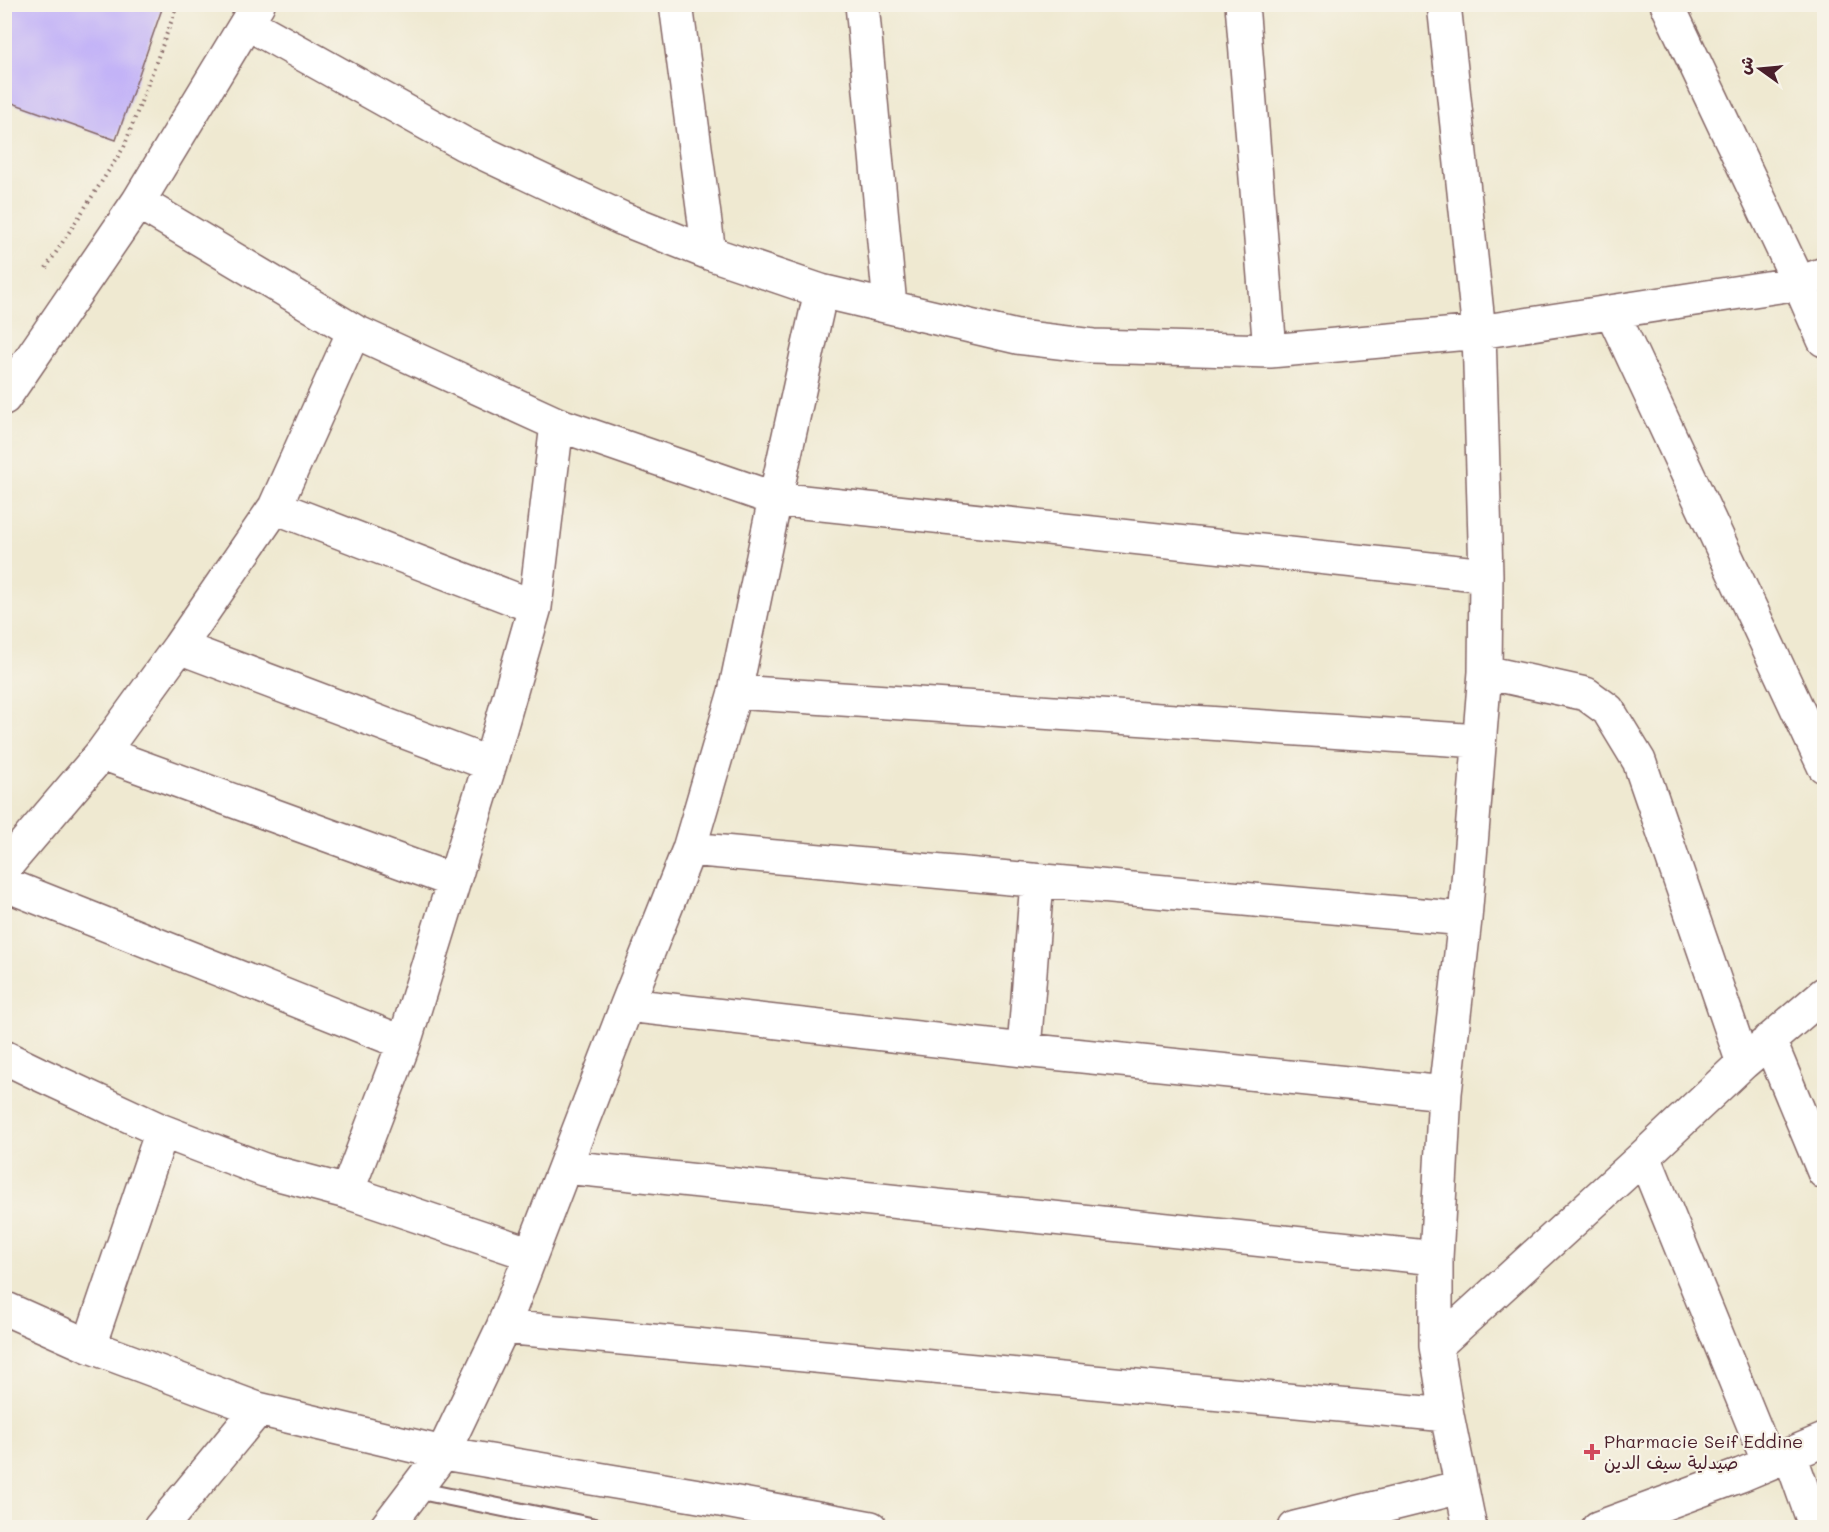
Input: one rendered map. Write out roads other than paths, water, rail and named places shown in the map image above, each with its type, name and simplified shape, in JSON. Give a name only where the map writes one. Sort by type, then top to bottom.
[{"type":"street","points":[[862,4],[890,306]]},
{"type":"street","points":[[1242,4],[1270,351]]},
{"type":"street","points":[[1444,4],[1479,332],[1486,575],[1485,672],[1465,919],[1445,1093],[1436,1258],[1436,1346],[1447,1415],[1470,1527]]},
{"type":"street","points":[[1667,4],[1812,279],[1824,340]]},
{"type":"street","points":[[674,6],[709,253]]},
{"type":"street","points":[[4,398],[138,202],[252,14],[464,144],[621,218],[709,253],[821,291],[1017,337],[1093,346],[1270,351],[1479,332],[1812,279]]},
{"type":"street","points":[[138,202],[354,331],[557,424],[775,499],[1486,575]]},
{"type":"street","points":[[393,1526],[443,1453],[503,1327],[689,849],[735,692],[821,291]]},
{"type":"street","points":[[1612,312],[1824,765]]},
{"type":"street","points":[[4,868],[102,753],[179,647],[275,507],[354,331]]},
{"type":"street","points":[[347,1192],[405,1043],[535,607],[557,424]]},
{"type":"street","points":[[275,507],[535,607]]},
{"type":"street","points":[[179,647],[490,764]]},
{"type":"street","points":[[1485,672],[1586,694],[1608,710],[1613,717],[1639,761],[1743,1063]]},
{"type":"street","points":[[735,692],[1479,741]]},
{"type":"street","points":[[102,753],[454,881]]},
{"type":"street","points":[[689,849],[1465,919]]},
{"type":"street","points":[[1024,1050],[1038,881]]},
{"type":"street","points":[[4,884],[405,1043]]},
{"type":"street","points":[[1436,1346],[1743,1063],[1824,994]]},
{"type":"street","points":[[627,1005],[1024,1050],[1445,1093]]},
{"type":"street","points":[[1769,1040],[1824,1172]]},
{"type":"street","points":[[4,1057],[162,1131],[264,1170],[347,1192],[531,1254]]},
{"type":"street","points":[[89,1346],[162,1131]]},
{"type":"street","points":[[1644,1156],[1779,1459],[1816,1527]]},
{"type":"street","points":[[565,1167],[1436,1258]]},
{"type":"street","points":[[4,1308],[89,1346],[258,1408],[443,1453],[871,1527]]},
{"type":"street","points":[[503,1327],[1447,1415]]},
{"type":"street","points":[[160,1527],[258,1408]]},
{"type":"street","points":[[1598,1527],[1741,1475],[1824,1440]]},
{"type":"street","points":[[1295,1527],[1370,1518],[1461,1487]]},
{"type":"lane","points":[[416,1490],[600,1527]]},
{"type":"place","name":"Pharmacie Seif Eddine صيدلية سيف الدين","points":[[1592,1452]]}]
